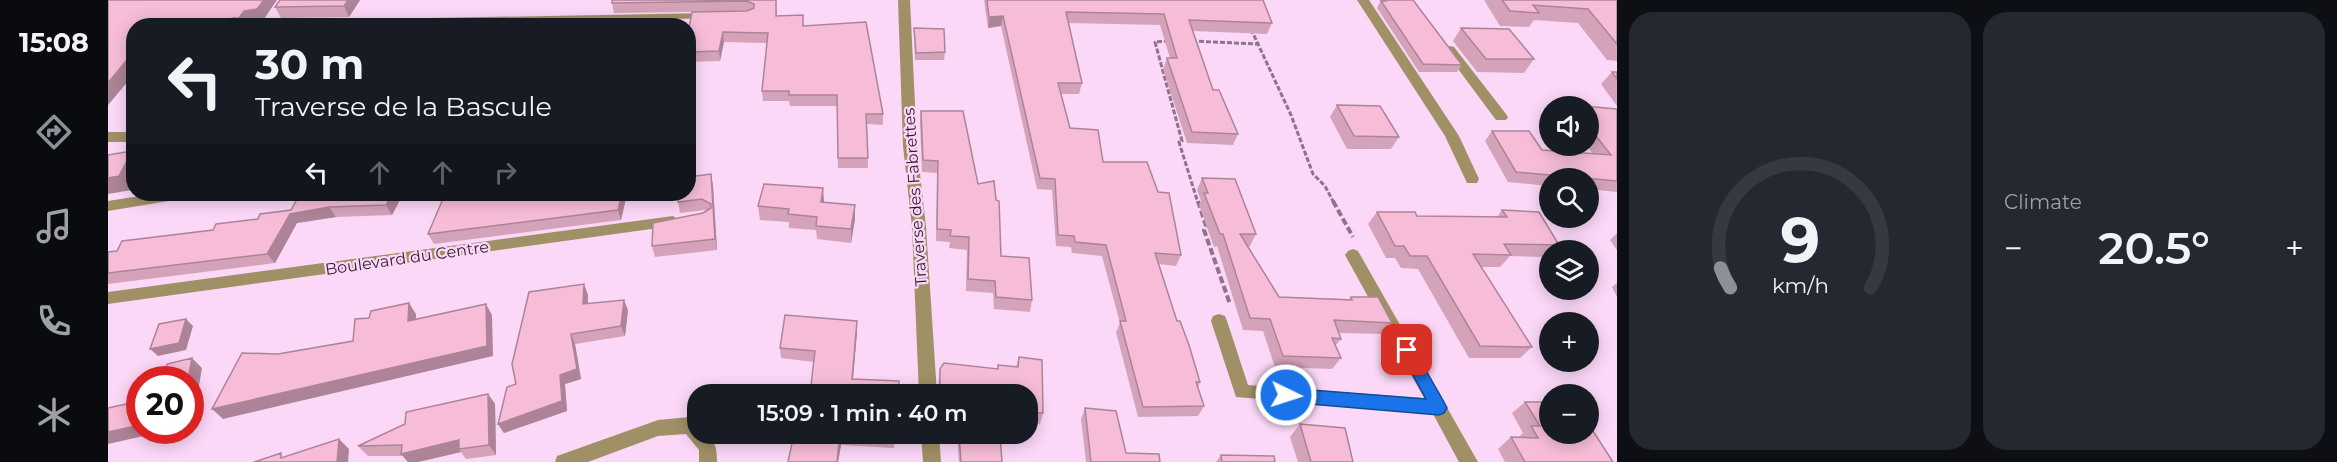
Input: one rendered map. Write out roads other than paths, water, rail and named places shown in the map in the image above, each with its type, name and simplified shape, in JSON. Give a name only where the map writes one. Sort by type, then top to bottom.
[{"type":"street","name":"Traverse des Fabrettes","points":[[904,0],[910,146],[919,227],[927,384]]},
{"type":"street","points":[[1363,0],[1452,136],[1472,179]]},
{"type":"street","points":[[273,18],[280,8]]},
{"type":"street","points":[[623,18],[724,16]]},
{"type":"street","points":[[1440,38],[1502,117]]},
{"type":"street","points":[[108,137],[126,137]]},
{"type":"street","points":[[108,206],[138,201]]},
{"type":"street","name":"Boulevard du Centre","points":[[108,297],[693,218]]},
{"type":"street","points":[[1353,255],[1469,462]]},
{"type":"street","points":[[1219,321],[1242,392],[1439,408]]},
{"type":"street","points":[[564,462],[658,428],[690,425],[708,447],[708,462]]},
{"type":"street","points":[[931,444],[932,462]]}]
